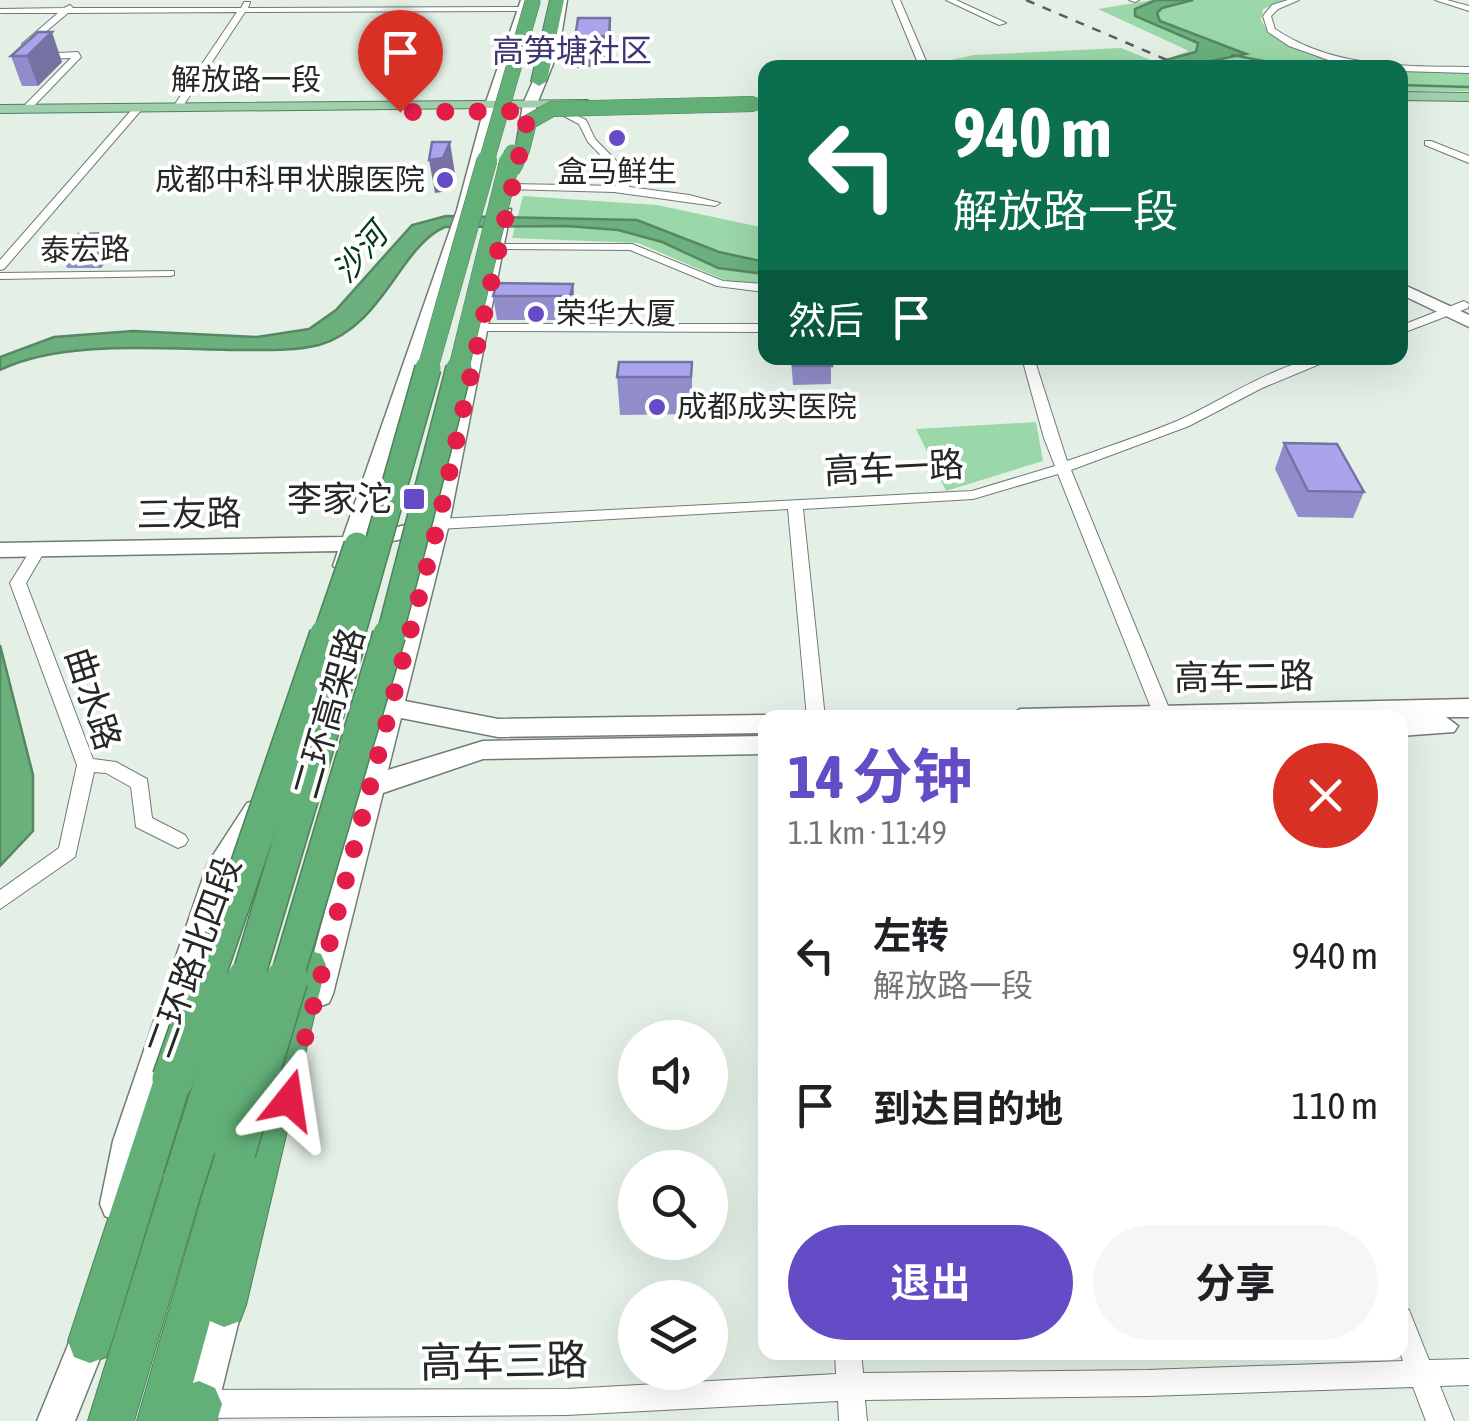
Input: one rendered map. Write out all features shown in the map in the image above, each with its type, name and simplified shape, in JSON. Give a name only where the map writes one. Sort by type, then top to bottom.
[{"type":"highway","points":[[540,81],[559,0]]},
{"type":"highway","name":"二环高架路","points":[[187,1417],[235,1150],[384,651],[508,190],[533,2]]},
{"type":"highway","name":"二环高架路","points":[[111,1421],[297,825],[533,2]]},
{"type":"highway","points":[[508,190],[529,122],[552,109],[758,103]]},
{"type":"highway","points":[[90,1341],[173,1079],[394,438],[413,415]]},
{"type":"highway","points":[[224,1305],[308,965],[435,496],[433,474]]},
{"type":"main road","points":[[187,1417],[269,1172],[438,524],[500,243],[508,190],[530,108],[553,49],[559,0]]},
{"type":"main road","name":"二环路北四段","points":[[56,1421],[90,1341],[136,1122],[222,862],[267,795],[466,210],[491,108],[533,2]]},
{"type":"main road","points":[[1408,99],[1469,100]]},
{"type":"main road","points":[[530,108],[560,111],[758,103]]},
{"type":"main road","points":[[491,108],[758,103]]},
{"type":"main road","name":"解放路一段","points":[[0,112],[26,108],[491,108]]},
{"type":"main road","name":"解放路一段","points":[[0,112],[491,108]]},
{"type":"main road","points":[[1408,279],[1462,311]]},
{"type":"main road","points":[[1408,291],[1462,311]]},
{"type":"main road","name":"三友路","points":[[0,550],[351,544],[438,524]]},
{"type":"main road","points":[[389,706],[438,719],[498,728],[758,724]]},
{"type":"main road","name":"高车二路","points":[[1393,710],[1469,708]]},
{"type":"main road","points":[[1408,727],[1469,725]]},
{"type":"main road","points":[[368,788],[452,756],[483,750],[758,745]]},
{"type":"main road","points":[[76,1421],[90,1341]]},
{"type":"street","points":[[26,108],[78,55],[14,56],[77,0]]},
{"type":"street","points":[[896,0],[922,60]]},
{"type":"street","points":[[950,0],[1002,23]]},
{"type":"street","points":[[1295,0],[1276,7],[1267,16],[1271,30],[1296,46],[1351,60]]},
{"type":"street","points":[[1439,0],[1469,9]]},
{"type":"street","points":[[0,11],[533,2]]},
{"type":"street","points":[[178,107],[247,4]]},
{"type":"street","points":[[1408,67],[1469,70]]},
{"type":"street","points":[[0,267],[134,111]]},
{"type":"street","points":[[560,111],[582,122],[604,156],[627,177],[624,188]]},
{"type":"street","points":[[1428,143],[1469,160]]},
{"type":"street","points":[[508,190],[624,188],[715,203]]},
{"type":"street","points":[[500,243],[632,247],[721,284],[758,287]]},
{"type":"street","name":"泰宏路","points":[[0,276],[170,273]]},
{"type":"street","points":[[1408,328],[1462,311]]},
{"type":"street","points":[[482,328],[758,328]]},
{"type":"street","points":[[1030,365],[1051,438],[1162,710]]},
{"type":"street","name":"高车一路","points":[[438,524],[795,503],[940,500],[990,491],[1184,423],[1257,385],[1310,365]]},
{"type":"street","points":[[795,503],[815,710]]},
{"type":"street","name":"曲水路","points":[[0,902],[68,852],[86,765],[18,582],[38,549]]},
{"type":"street","points":[[86,765],[110,767],[140,784],[143,822],[178,840]]},
{"type":"street","points":[[1408,1340],[1440,1421]]},
{"type":"street","points":[[848,1360],[852,1421]]},
{"type":"street","name":"高车三路","points":[[187,1417],[850,1386],[1146,1383],[1469,1372]]},
{"type":"shaded area","points":[[1152,0],[1286,0],[1263,9],[1261,20],[1270,33],[1299,51],[1337,60],[1180,60],[1172,57],[1189,51],[1098,9]]},
{"type":"shaded area","points":[[1156,0],[1193,0],[1162,8],[1157,13],[1160,21],[1246,54],[1216,60],[1166,60],[1196,52],[1198,43],[1135,16],[1135,9]]},
{"type":"shaded area","points":[[1121,48],[1151,60],[951,60],[974,55]]},
{"type":"shaded area","points":[[1408,69],[1469,71],[1469,91],[1408,91]]},
{"type":"shaded area","points":[[523,196],[657,205],[758,227],[758,284],[727,281],[638,243],[512,238]]},
{"type":"shaded area","points":[[446,216],[637,220],[719,252],[758,260],[758,273],[718,268],[662,242],[618,230],[567,226],[445,227],[415,251],[360,321],[319,345],[271,350],[86,350],[55,353],[0,370],[0,357],[54,337],[133,331],[257,337],[309,329],[336,310],[412,225]]},
{"type":"shaded area","points":[[1036,422],[1043,461],[946,491],[916,429]]},
{"type":"shaded area","points":[[0,645],[33,775],[33,831],[0,866]]},
{"type":"building","points":[[578,18],[610,18],[609,36],[575,38]]},
{"type":"building","points":[[38,32],[52,32],[27,56],[11,56]]},
{"type":"building","points":[[432,142],[450,142],[443,158],[429,160]]},
{"type":"building","points":[[112,233],[97,256],[63,257],[79,234]]},
{"type":"building","points":[[497,283],[573,284],[570,296],[493,296]]},
{"type":"building","points":[[619,362],[692,362],[691,377],[617,377]]},
{"type":"building","points":[[1284,443],[1337,444],[1364,492],[1308,491]]},
{"type":"waterway","points":[[1232,55],[1259,60]]},
{"type":"waterway","points":[[1408,85],[1469,87]]},
{"type":"railway","points":[[1026,0],[1167,60]]},
{"type":"place","name":"盒马鲜生","points":[[617,138]]},
{"type":"place","name":"成都中科甲状腺医院","points":[[445,180]]},
{"type":"place","name":"荣华大厦","points":[[536,314]]},
{"type":"place","name":"成都成实医院","points":[[657,407]]},
{"type":"place","name":"李家沱","points":[[414,499]]},
{"type":"district","name":"高笋塘社区","points":[[572,51]]},
{"type":"route","points":[[289,1100],[438,524],[529,111],[400,112]]},
{"type":"water label","name":"沙河","points":[[360,253]]}]
